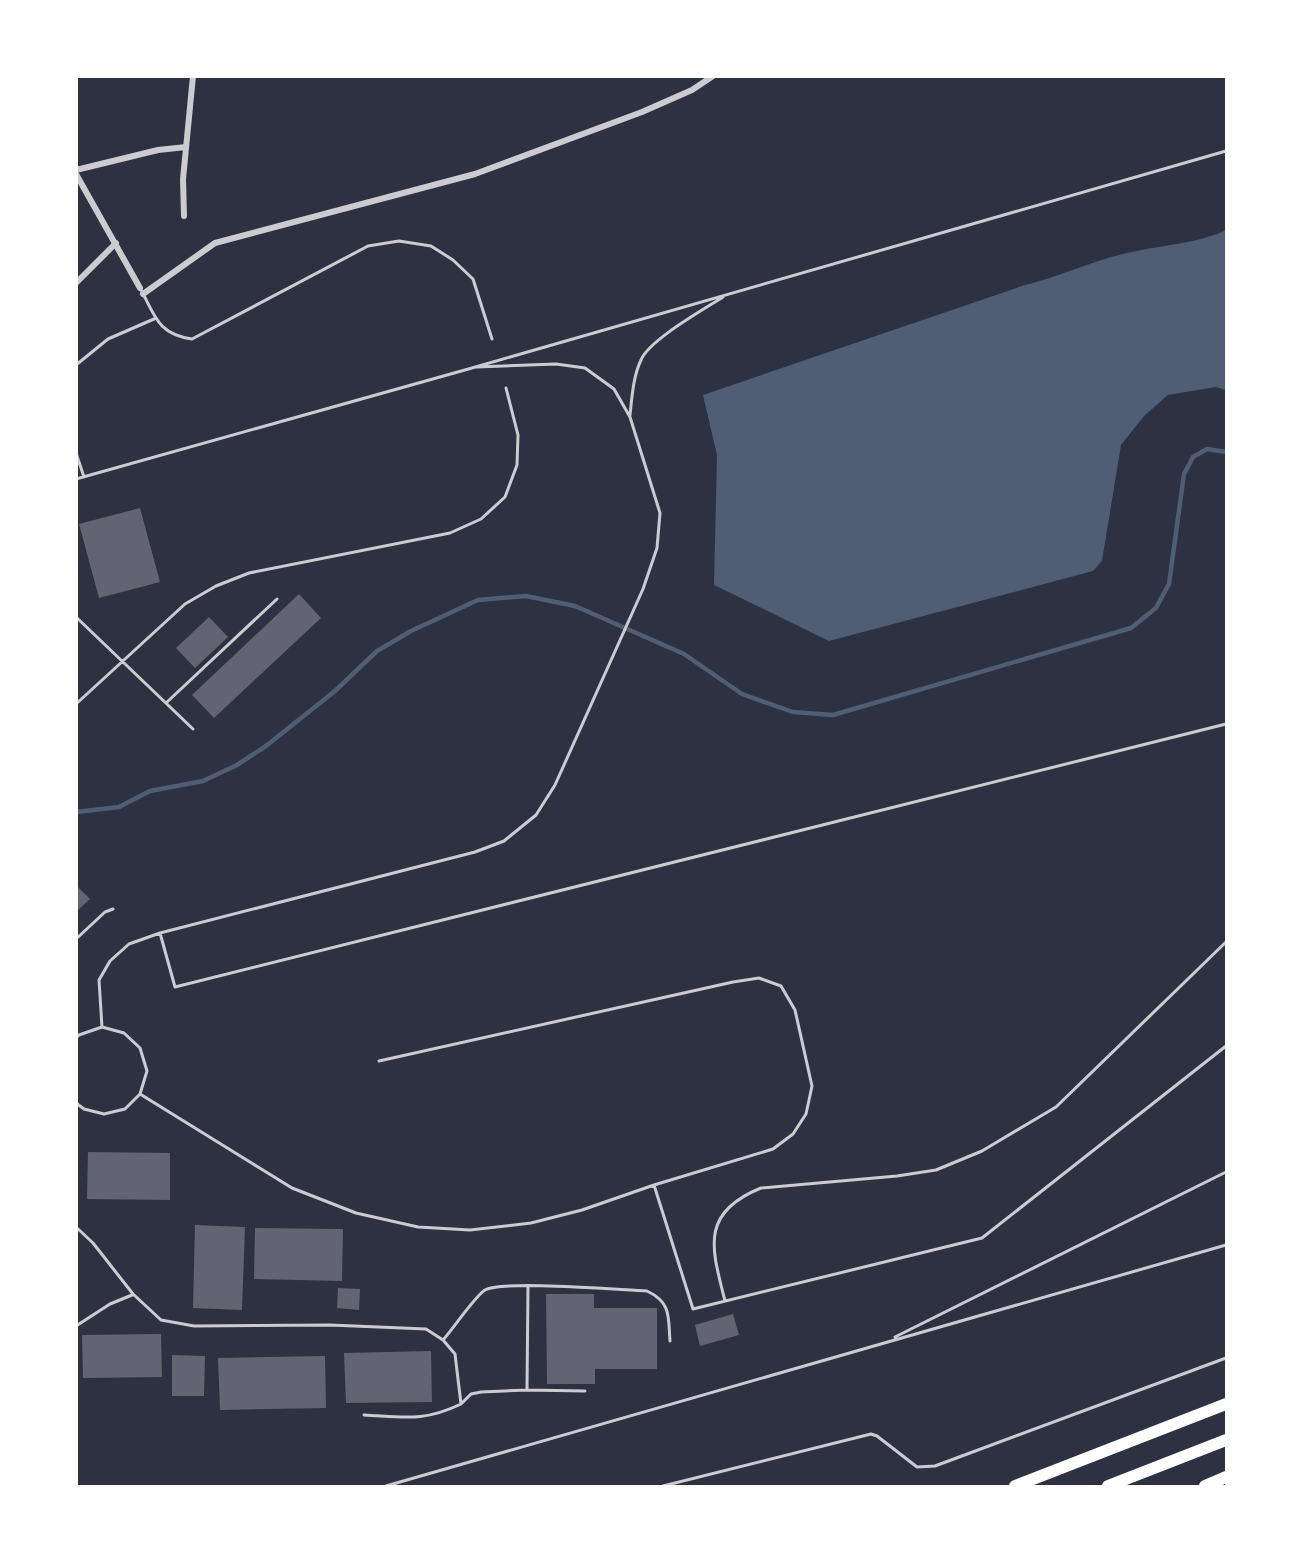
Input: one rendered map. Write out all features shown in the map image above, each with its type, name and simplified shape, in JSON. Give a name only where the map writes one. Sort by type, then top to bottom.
[{"type":"highway","points":[[1015,1486],[1227,1404]]},
{"type":"highway","points":[[1108,1486],[1227,1440]]},
{"type":"highway","points":[[1205,1486],[1227,1477]]},
{"type":"street","points":[[184,216],[183,179],[193,76]]},
{"type":"street","points":[[186,147],[158,150],[76,172],[142,291],[215,243],[475,174],[642,112],[692,90],[713,76]]},
{"type":"street","points":[[76,283],[116,243]]},
{"type":"lane","points":[[76,479],[1227,151]]},
{"type":"lane","points":[[142,291],[155,319],[175,337],[192,339],[368,246],[399,241],[430,246],[453,260],[473,279],[492,339]]},
{"type":"lane","points":[[630,417],[633,385],[641,357],[660,338],[727,294]]},
{"type":"lane","points":[[76,365],[108,339],[155,319]]},
{"type":"lane","points":[[102,1028],[99,980],[110,961],[129,944],[160,933],[475,852],[504,841],[536,815],[555,785],[643,589],[657,548],[660,513],[630,417],[614,389],[585,368],[556,364],[472,368]]},
{"type":"lane","points":[[76,704],[185,604],[216,586],[249,573],[450,533],[481,519],[505,497],[517,465],[518,435],[506,388]]},
{"type":"lane","points":[[76,453],[84,477]]},
{"type":"lane","points":[[166,703],[276,599]]},
{"type":"lane","points":[[76,617],[193,729]]},
{"type":"lane","points":[[160,933],[175,987],[1227,724]]},
{"type":"lane","points":[[76,939],[105,912],[113,909]]},
{"type":"lane","points":[[725,1301],[714,1257],[714,1231],[725,1212],[742,1196],[761,1188],[897,1176],[936,1170],[982,1151],[1056,1107],[1227,942]]},
{"type":"lane","points":[[140,1094],[292,1188],[356,1213],[418,1227],[470,1230],[531,1223],[582,1210],[654,1185],[773,1149],[794,1134],[806,1114],[812,1086],[795,1010],[781,986],[759,978],[379,1061]]},
{"type":"lane","points":[[76,1038],[102,1028],[124,1033],[140,1048],[147,1071],[140,1094],[125,1109],[104,1114],[84,1109],[76,1103]]},
{"type":"lane","points":[[654,1185],[693,1310],[982,1238],[1227,1046]]},
{"type":"lane","points":[[888,1341],[1227,1172]]},
{"type":"lane","points":[[76,1227],[93,1243],[133,1294],[161,1320],[194,1326],[330,1325],[426,1329],[443,1340],[455,1354],[461,1404]]},
{"type":"lane","points":[[386,1486],[1227,1245]]},
{"type":"lane","points":[[443,1340],[483,1291],[494,1286],[528,1286],[647,1291],[658,1296],[668,1308],[670,1341]]},
{"type":"lane","points":[[527,1390],[528,1286]]},
{"type":"lane","points":[[76,1326],[110,1304],[133,1294]]},
{"type":"lane","points":[[663,1486],[871,1434],[877,1436],[916,1467],[935,1466],[1227,1358]]},
{"type":"lane","points":[[364,1415],[423,1418],[442,1413],[461,1404],[471,1394],[527,1390],[585,1391]]},
{"type":"water","points":[[1226,230],[1226,390],[1216,387],[1168,395],[1144,416],[1121,445],[1102,561],[1093,571],[829,641],[714,585],[717,455],[703,395],[1098,261],[1136,251],[1201,239]]},
{"type":"building","points":[[140,508],[160,582],[99,598],[79,524]]},
{"type":"building","points":[[299,594],[321,618],[214,718],[192,695]]},
{"type":"building","points":[[209,617],[228,637],[195,668],[176,648]]},
{"type":"building","points":[[76,885],[90,899],[76,912]]},
{"type":"building","points":[[88,1152],[170,1153],[170,1200],[87,1199]]},
{"type":"building","points":[[195,1225],[245,1227],[242,1310],[193,1308]]},
{"type":"building","points":[[255,1228],[343,1229],[342,1281],[254,1279]]},
{"type":"building","points":[[338,1288],[360,1289],[359,1310],[337,1308]]},
{"type":"building","points":[[546,1294],[594,1294],[594,1308],[657,1308],[657,1369],[595,1369],[595,1384],[547,1384]]},
{"type":"building","points":[[733,1314],[739,1335],[700,1346],[695,1325]]},
{"type":"building","points":[[161,1334],[162,1377],[83,1378],[82,1335]]},
{"type":"building","points":[[431,1351],[432,1402],[346,1403],[344,1353]]},
{"type":"building","points":[[172,1355],[205,1356],[204,1396],[172,1396]]},
{"type":"building","points":[[325,1356],[326,1408],[220,1410],[218,1358]]},
{"type":"waterway","points":[[76,812],[119,807],[150,791],[203,781],[237,765],[266,746],[335,691],[377,651],[411,631],[478,600],[526,596],[575,606],[684,654],[742,694],[793,712],[833,715],[1131,628],[1156,608],[1169,584],[1184,474],[1193,457],[1207,449],[1226,452]]}]
